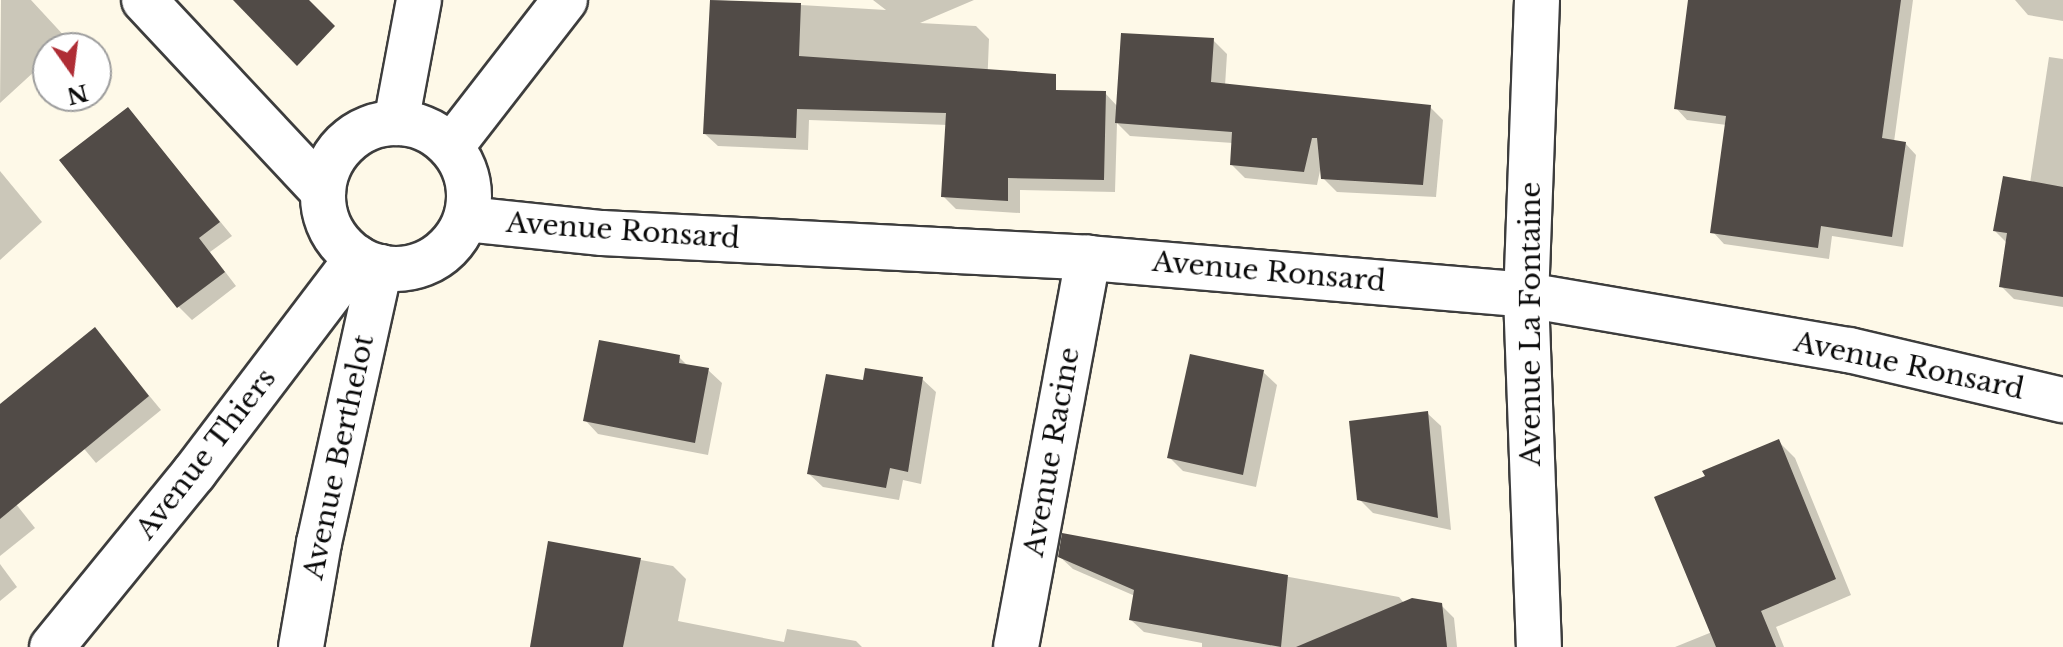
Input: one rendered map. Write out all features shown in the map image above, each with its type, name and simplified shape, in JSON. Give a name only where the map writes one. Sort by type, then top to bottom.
[{"type":"street","points":[[144,0],[323,191]]},
{"type":"street","points":[[396,123],[419,0]]},
{"type":"street","points":[[451,147],[565,0]]},
{"type":"street","name":"Avenue La Fontaine","points":[[1537,0],[1526,295],[1539,647]]},
{"type":"street","points":[[396,123],[431,132],[451,147],[467,178],[469,199],[466,219],[441,253],[422,264],[402,269],[369,262],[330,230],[323,191],[327,170],[338,151],[354,136],[374,126],[396,123]]},
{"type":"street","name":"Avenue Ronsard","points":[[466,219],[602,233],[1088,258],[1526,295],[1849,350],[2063,400]]},
{"type":"street","name":"Avenue Racine","points":[[1016,647],[1088,258]]},
{"type":"street","name":"Avenue Thiers","points":[[52,647],[369,262]]},
{"type":"street","name":"Avenue Berthelot","points":[[301,647],[369,262]]},
{"type":"building","points":[[233,0],[309,0],[335,26],[297,66]]},
{"type":"building","points":[[710,0],[801,3],[799,56],[1056,74],[1056,90],[1106,91],[1104,180],[1008,178],[1008,201],[941,197],[946,113],[797,109],[796,138],[703,134]]},
{"type":"building","points":[[1688,0],[1901,0],[1882,138],[1906,142],[1892,237],[1821,226],[1818,248],[1710,233],[1726,116],[1674,109]]},
{"type":"building","points":[[1121,33],[1214,38],[1211,82],[1431,105],[1423,185],[1321,179],[1317,138],[1312,138],[1304,172],[1230,165],[1232,132],[1115,123]]},
{"type":"building","points":[[128,107],[220,222],[199,238],[225,272],[177,308],[59,160]]},
{"type":"building","points":[[2003,176],[2063,187],[2063,297],[1999,287],[2007,233],[1993,231]]},
{"type":"building","points":[[95,327],[149,396],[0,519],[0,404]]},
{"type":"building","points":[[599,340],[680,355],[679,363],[709,368],[695,443],[583,421]]},
{"type":"building","points":[[1190,354],[1264,370],[1243,475],[1167,458]]},
{"type":"building","points":[[865,368],[923,377],[908,472],[890,468],[886,488],[807,474],[826,374],[863,380]]},
{"type":"building","points":[[1428,411],[1438,518],[1357,500],[1349,421]]},
{"type":"building","points":[[1779,439],[1836,579],[1761,611],[1776,647],[1716,647],[1654,497],[1705,476],[1702,471]]},
{"type":"building","points":[[1062,533],[1288,575],[1281,647],[1129,620],[1134,590],[1058,557]]},
{"type":"building","points":[[548,541],[641,558],[623,647],[530,647]]},
{"type":"building","points":[[1412,598],[1442,603],[1447,647],[1296,647]]}]
